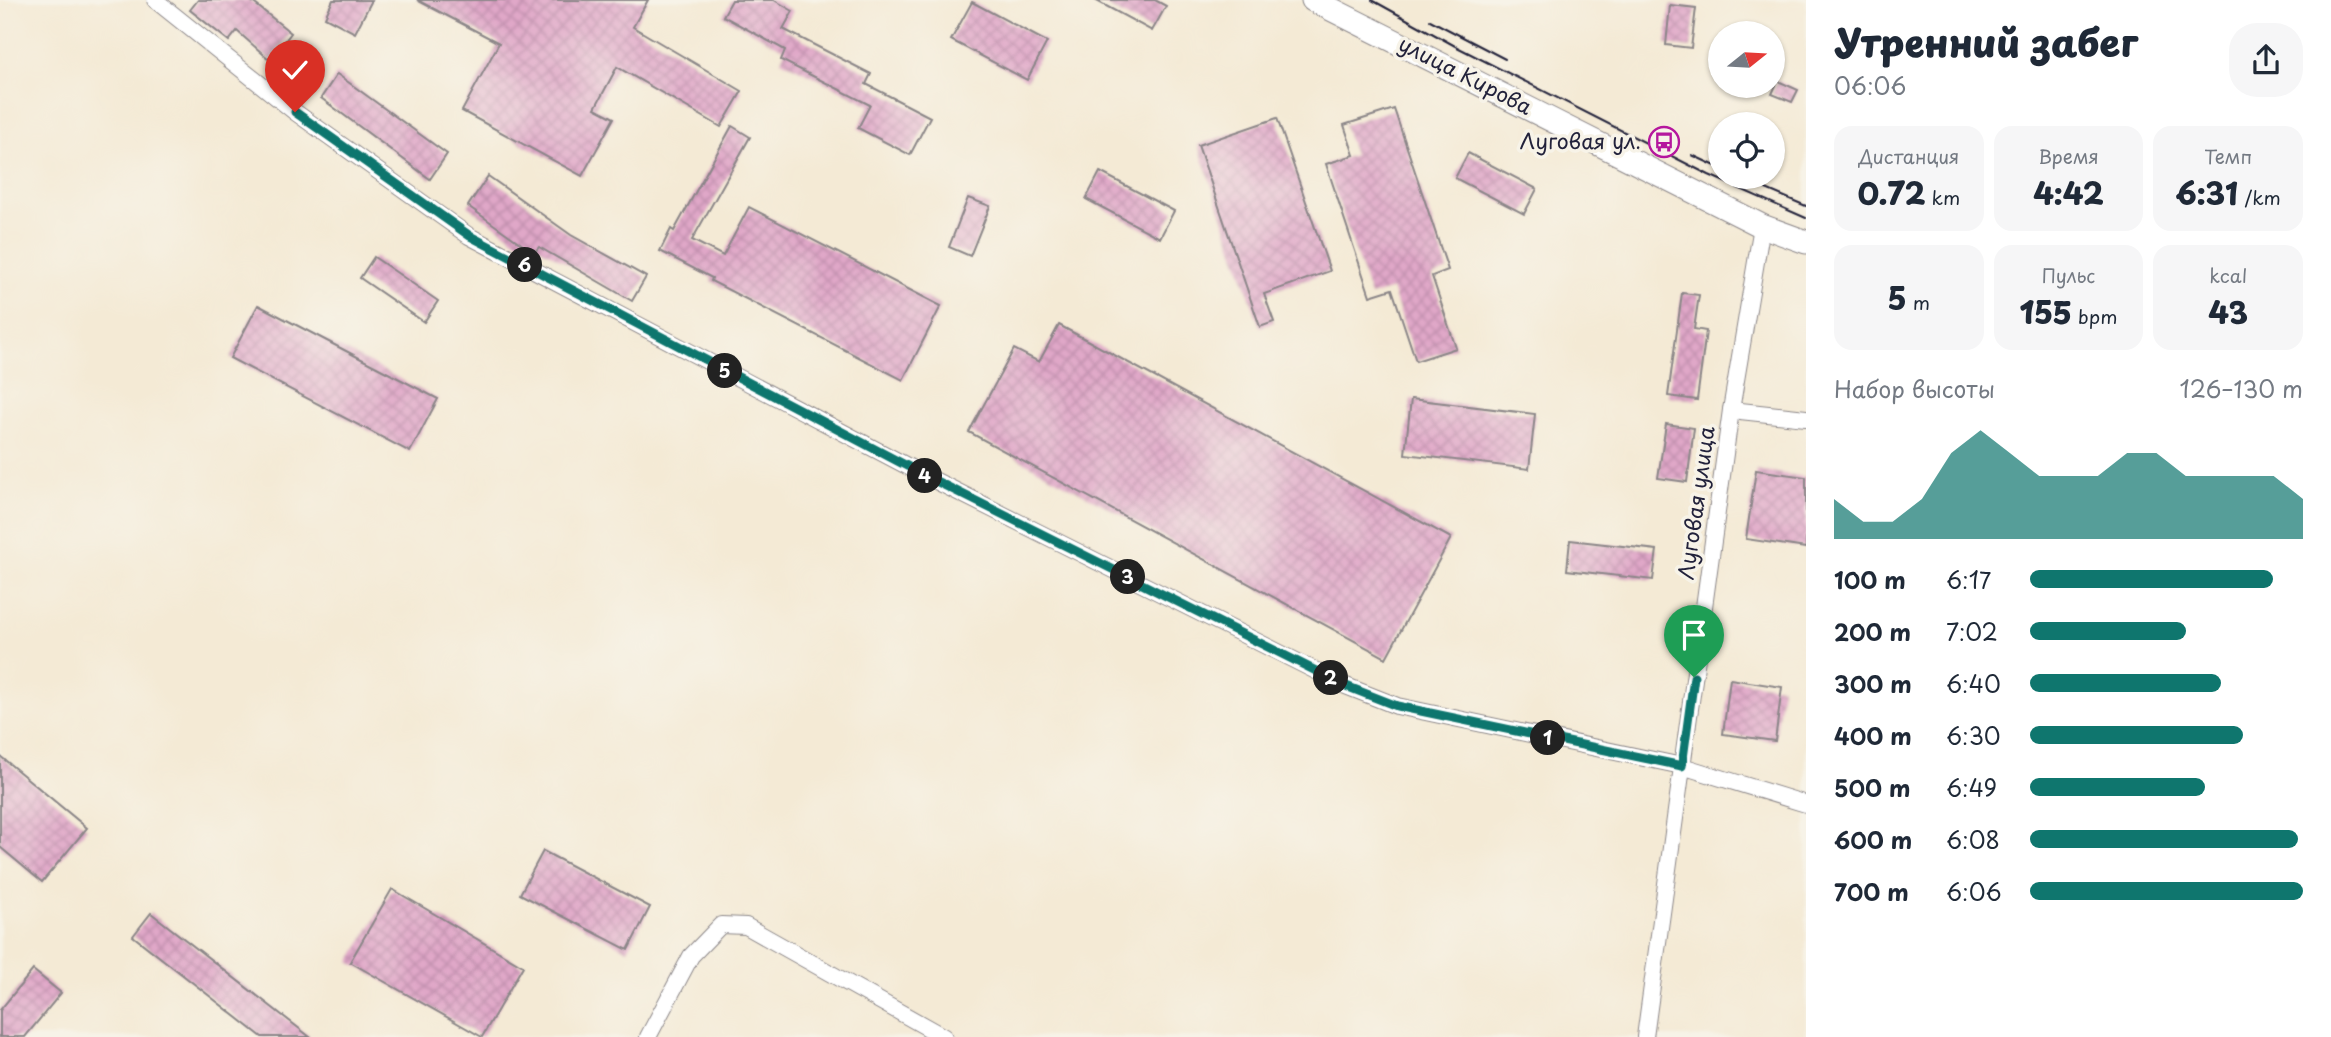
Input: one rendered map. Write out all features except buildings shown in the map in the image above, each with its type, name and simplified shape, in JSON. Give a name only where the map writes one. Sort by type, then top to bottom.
[{"type":"main road","name":"улица Кирова","points":[[1313,0],[1762,226],[1806,242]]},
{"type":"street","points":[[155,0],[295,112],[470,236],[938,483],[1346,686],[1397,706],[1682,766],[1806,804]]},
{"type":"street","name":"Луговая улица","points":[[1646,1037],[1731,410],[1762,226]]},
{"type":"street","points":[[1731,410],[1806,418]]},
{"type":"street","points":[[648,1037],[691,956],[721,925],[746,926],[944,1037]]},
{"type":"tram line","points":[[1372,0],[1457,47],[1709,175],[1806,218]]},
{"type":"tram line","points":[[1430,20],[1505,59]]},
{"type":"tram line","points":[[1692,155],[1708,162]]},
{"type":"tram line","points":[[1766,189],[1806,206]]},
{"type":"place","name":"Луговая ул.","points":[[1664,142]]},
{"type":"route","points":[[295,112],[470,236],[926,476],[1346,686],[1397,706],[1682,766],[1694,677]]}]
